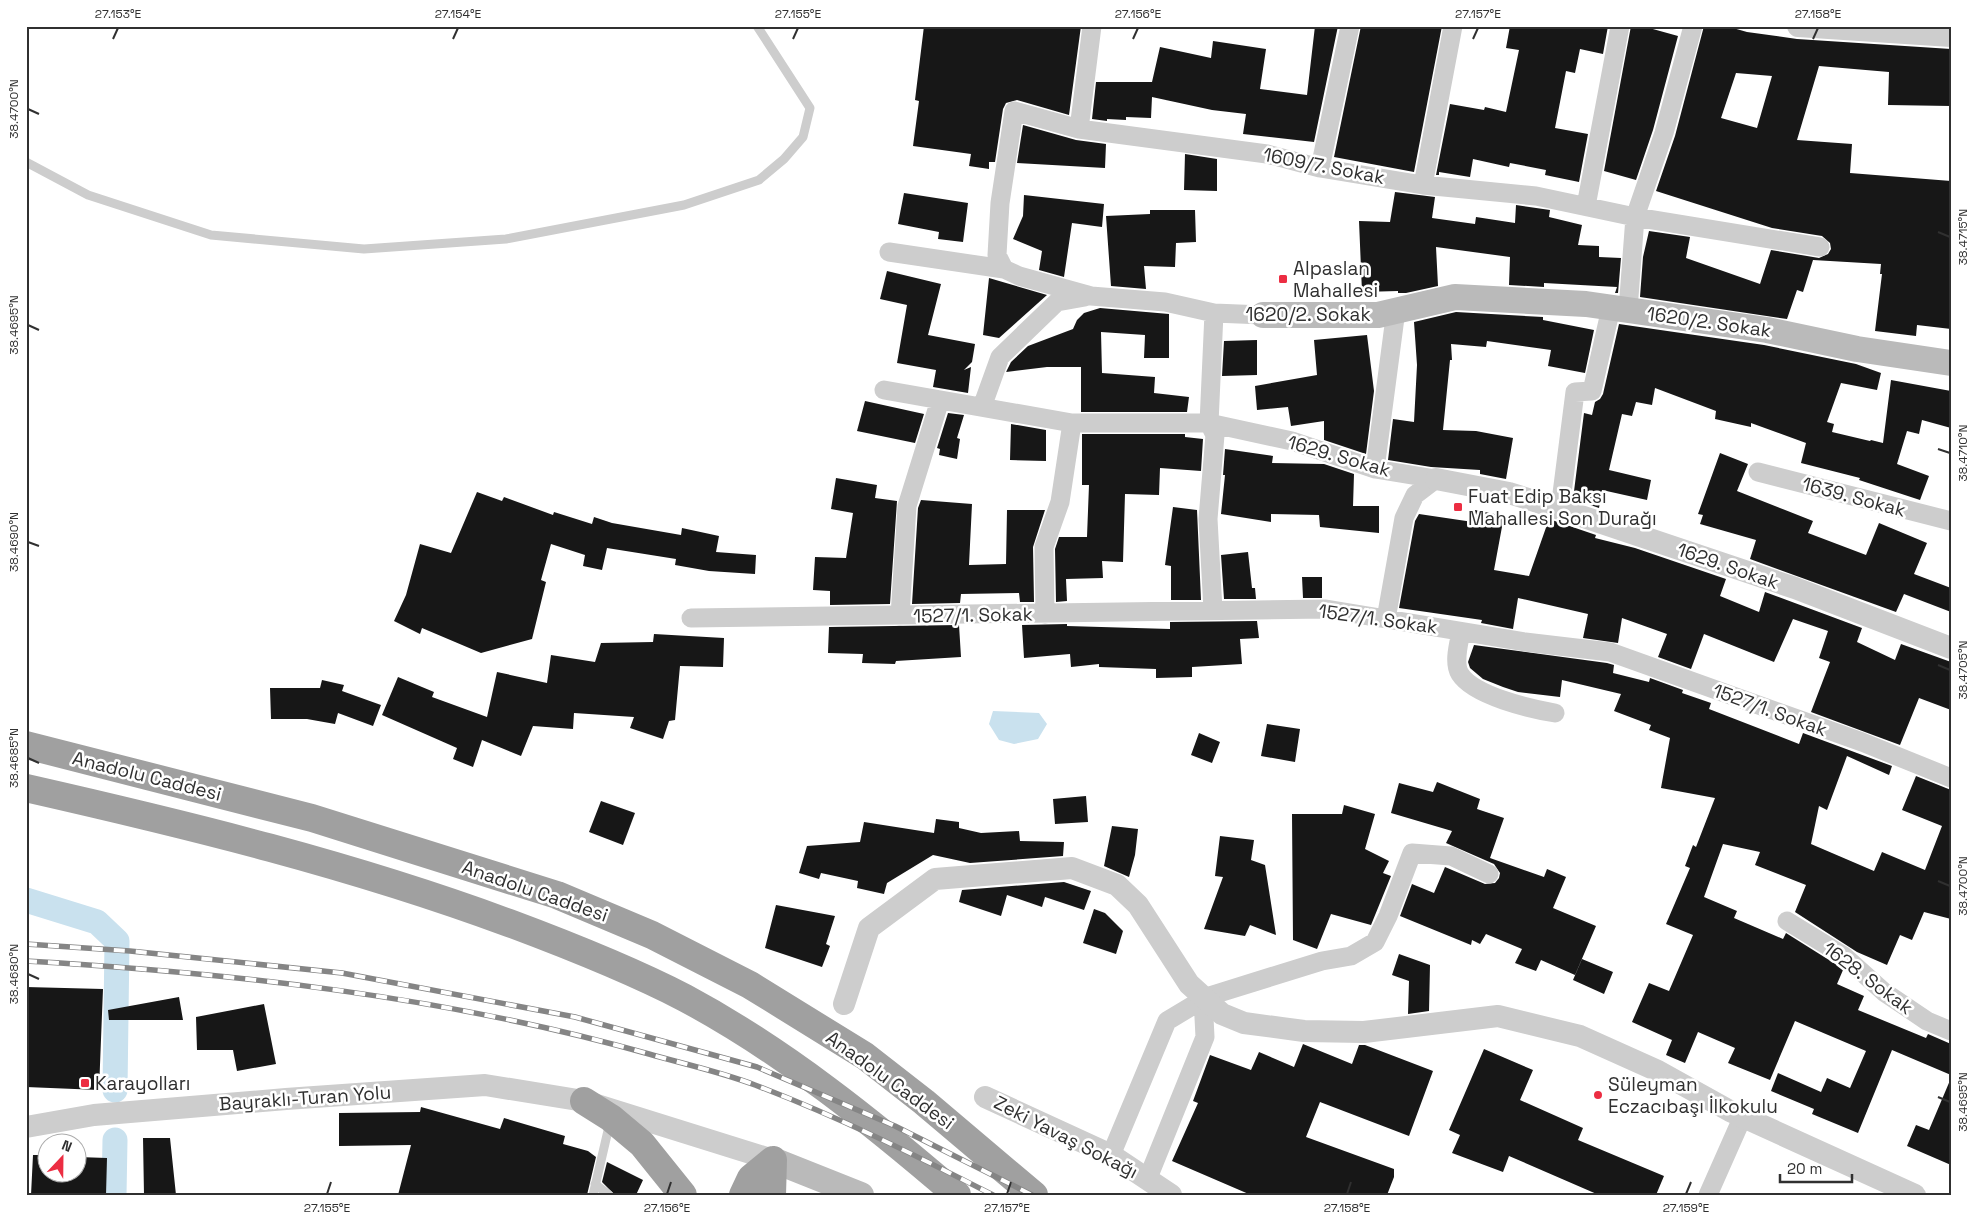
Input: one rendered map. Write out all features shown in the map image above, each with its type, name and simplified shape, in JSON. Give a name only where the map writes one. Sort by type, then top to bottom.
[{"type":"highway","name":"Anadolu Caddesi","points":[[26,745],[312,818],[557,895],[652,935],[750,985],[865,1056],[954,1126],[1034,1195]]},
{"type":"highway","name":"Anadolu Caddesi","points":[[26,788],[186,824],[412,888],[548,938],[685,998],[752,1038],[878,1128],[957,1195]]},
{"type":"highway","points":[[584,1101],[611,1118],[642,1144],[683,1195]]},
{"type":"highway","points":[[744,1195],[751,1178],[773,1160]]},
{"type":"highway","points":[[772,1195],[773,1160]]},
{"type":"main road","name":"1620/2. Sokak","points":[[1263,315],[1378,315],[1455,297],[1619,309],[1767,330],[1858,349],[1951,364]]},
{"type":"main road","points":[[773,1160],[860,1195]]},
{"type":"street","points":[[1079,129],[1092,26]]},
{"type":"street","points":[[1320,168],[1350,26]]},
{"type":"street","points":[[1423,185],[1453,26]]},
{"type":"street","points":[[1586,206],[1620,26]]},
{"type":"street","points":[[1560,509],[1575,392],[1592,391],[1619,309],[1635,217],[1664,133],[1693,26]]},
{"type":"street","points":[[1798,26],[1951,36]]},
{"type":"street","name":"1609/7. Sokak","points":[[1004,268],[997,255],[1000,203],[1014,112],[1079,129],[1267,154],[1320,168],[1423,185],[1536,196],[1635,217],[1820,247]]},
{"type":"street","name":"1620/2. Sokak","points":[[889,252],[1004,268],[1019,276],[1091,296],[1165,302],[1214,313],[1263,315]]},
{"type":"street","points":[[982,407],[1000,357],[1057,302],[1091,296]]},
{"type":"street","points":[[1375,469],[1396,310]]},
{"type":"street","points":[[1213,610],[1208,519],[1215,435],[1209,422],[1214,313]]},
{"type":"street","name":"1629. Sokak","points":[[884,390],[1072,423],[1209,422],[1292,441],[1375,469],[1509,493],[1795,588],[1951,648]]},
{"type":"street","points":[[900,616],[907,506],[940,400]]},
{"type":"street","points":[[1045,614],[1044,547],[1060,502],[1072,423]]},
{"type":"street","name":"1639. Sokak","points":[[1758,472],[1951,521]]},
{"type":"street","points":[[1386,619],[1404,518],[1415,495],[1436,479]]},
{"type":"street","name":"1527/1. Sokak","points":[[691,618],[1326,609],[1461,632],[1610,652],[1862,742],[1951,778]]},
{"type":"street","points":[[1461,632],[1457,657],[1459,672],[1468,682],[1490,694],[1524,706],[1555,713]]},
{"type":"street","points":[[1111,1155],[1167,1021],[1202,999],[1322,961],[1351,956],[1375,942],[1391,909],[1412,853],[1451,856],[1489,874]]},
{"type":"street","points":[[844,1004],[868,928],[935,879],[1072,868],[1117,885],[1138,904],[1189,984],[1202,999],[1222,1014],[1244,1024],[1304,1031],[1364,1032],[1498,1016],[1580,1036],[1658,1071],[1743,1116],[1915,1195]]},
{"type":"street","name":"1628. Sokak","points":[[1787,921],[1844,956],[1884,992],[1919,1016],[1951,1031]]},
{"type":"street","points":[[1148,1178],[1204,1037],[1202,999]]},
{"type":"street","name":"Bayraklı-Turan Yolu","points":[[26,1127],[94,1115],[485,1085],[584,1101],[773,1160]]},
{"type":"street","name":"Zeki Yavaş Sokağı","points":[[985,1097],[1111,1155],[1171,1195]]},
{"type":"street","points":[[1708,1195],[1743,1116]]},
{"type":"lane","points":[[26,162],[88,195],[211,235],[364,249],[506,239],[684,205],[759,180],[784,159],[803,137],[810,108],[757,26]]},
{"type":"lane","points":[[593,1195],[611,1118]]},
{"type":"lane","points":[[595,1184],[609,1195]]},
{"type":"water","points":[[993,711],[1039,713],[1047,724],[1038,739],[1014,744],[999,740],[989,724]]},
{"type":"building","points":[[924,26],[1081,26],[1069,115],[1017,100],[1006,103],[1003,109],[995,162],[989,162],[989,169],[969,166],[971,154],[913,146],[919,101],[915,100]]},
{"type":"building","points":[[1315,26],[1338,26],[1314,142],[1243,134],[1246,114],[1212,110],[1152,97],[1151,118],[1126,117],[1126,120],[1107,119],[1107,121],[1092,119],[1096,82],[1152,82],[1160,47],[1211,58],[1213,41],[1266,49],[1260,89],[1307,95]]},
{"type":"building","points":[[1361,26],[1442,26],[1414,172],[1334,157]]},
{"type":"building","points":[[1510,26],[1608,26],[1603,54],[1580,49],[1575,73],[1566,71],[1555,128],[1588,134],[1579,182],[1545,175],[1546,170],[1510,163],[1509,167],[1473,159],[1470,177],[1439,172],[1439,175],[1436,175],[1450,104],[1484,110],[1485,107],[1506,112],[1519,50],[1506,48]]},
{"type":"building","points":[[1631,26],[1642,26],[1678,36],[1653,130],[1636,180],[1604,171]]},
{"type":"building","points":[[1704,26],[1726,26],[1747,32],[1797,39],[1951,49],[1951,106],[1888,105],[1889,72],[1819,66],[1797,140],[1852,144],[1850,173],[1951,181],[1951,329],[1917,325],[1916,336],[1875,331],[1882,274],[1880,274],[1881,264],[1813,260],[1803,292],[1797,290],[1787,319],[1640,297],[1643,257],[1649,231],[1690,237],[1686,258],[1760,284],[1771,250],[1819,258],[1828,254],[1831,249],[1830,243],[1822,236],[1772,228],[1656,191],[1675,136]],"holes":[[[1736,73],[1772,76],[1757,128],[1721,118]]]},
{"type":"building","points":[[1023,125],[1076,140],[1106,144],[1105,168],[1017,163]]},
{"type":"building","points":[[1185,154],[1217,159],[1217,191],[1184,190]]},
{"type":"building","points":[[1395,192],[1435,197],[1432,218],[1475,224],[1476,217],[1515,223],[1516,205],[1550,210],[1549,217],[1582,225],[1578,245],[1599,246],[1599,257],[1621,258],[1618,293],[1615,293],[1617,287],[1544,283],[1544,287],[1509,285],[1510,257],[1436,247],[1438,286],[1406,293],[1398,293],[1398,291],[1362,292],[1359,221],[1390,222]]},
{"type":"building","points":[[904,193],[968,203],[963,242],[938,239],[939,232],[898,224]]},
{"type":"building","points":[[1024,195],[1104,204],[1102,227],[1072,223],[1064,277],[1039,270],[1042,251],[1013,239],[1023,216]]},
{"type":"building","points":[[1150,210],[1195,210],[1196,242],[1176,243],[1175,267],[1144,266],[1146,289],[1111,286],[1106,216],[1150,214]]},
{"type":"building","points":[[887,271],[941,284],[928,335],[975,344],[972,362],[964,370],[971,367],[968,393],[933,387],[936,370],[897,363],[907,305],[880,299]]},
{"type":"building","points":[[989,278],[1047,295],[999,338],[983,335]]},
{"type":"building","points":[[1100,308],[1169,314],[1169,358],[1144,358],[1145,335],[1101,332],[1102,373],[1155,377],[1154,393],[1189,397],[1187,412],[1081,412],[1081,367],[1047,367],[1006,372],[1011,362],[1028,346],[1073,329],[1077,320],[1084,313]]},
{"type":"building","points":[[1456,312],[1543,317],[1543,320],[1594,330],[1585,373],[1548,366],[1551,350],[1487,341],[1486,347],[1451,344],[1452,360],[1450,360],[1443,430],[1476,431],[1513,438],[1506,479],[1480,474],[1480,470],[1431,467],[1388,460],[1393,419],[1414,422],[1417,365],[1414,322]]},
{"type":"building","points":[[1619,324],[1764,345],[1856,364],[1881,373],[1877,390],[1841,383],[1827,422],[1834,424],[1832,432],[1870,441],[1883,443],[1891,380],[1951,391],[1951,428],[1922,420],[1919,434],[1907,431],[1897,464],[1929,476],[1920,500],[1859,480],[1860,478],[1801,463],[1806,443],[1751,423],[1751,427],[1715,419],[1716,411],[1655,388],[1652,405],[1636,402],[1632,416],[1622,414],[1609,470],[1651,480],[1647,500],[1602,490],[1599,508],[1573,499],[1584,413],[1592,415],[1595,402],[1603,394]]},
{"type":"building","points":[[1367,335],[1374,391],[1366,454],[1324,440],[1324,421],[1291,426],[1288,407],[1257,410],[1255,386],[1317,375],[1314,340]]},
{"type":"building","points":[[1257,340],[1257,375],[1222,376],[1224,341]]},
{"type":"building","points":[[865,401],[924,414],[915,443],[857,431]]},
{"type":"building","points":[[948,413],[964,415],[957,438],[960,439],[957,459],[939,455],[940,449],[937,448]]},
{"type":"building","points":[[1011,424],[1046,430],[1046,461],[1010,460]]},
{"type":"building","points":[[1082,434],[1185,434],[1185,437],[1203,439],[1201,471],[1160,468],[1159,495],[1125,494],[1123,562],[1102,561],[1103,578],[1066,579],[1067,601],[1056,602],[1055,549],[1059,537],[1087,537],[1089,485],[1082,485]]},
{"type":"building","points":[[1225,449],[1273,456],[1272,463],[1324,464],[1354,474],[1353,506],[1379,506],[1379,533],[1320,527],[1319,515],[1271,514],[1271,522],[1221,514],[1225,475],[1223,475]]},
{"type":"building","points":[[1720,453],[1748,464],[1737,491],[1813,521],[1808,533],[1866,555],[1879,523],[1927,543],[1914,574],[1951,588],[1951,612],[1904,594],[1896,612],[1750,559],[1756,540],[1700,524],[1703,515],[1698,514]]},
{"type":"building","points":[[836,478],[877,485],[875,498],[897,501],[890,604],[830,605],[830,591],[813,590],[815,557],[846,558],[853,513],[831,509]]},
{"type":"building","points":[[477,492],[502,501],[504,497],[553,515],[554,512],[592,524],[594,517],[612,523],[681,535],[682,528],[719,536],[716,552],[756,555],[755,574],[709,571],[675,565],[676,559],[607,548],[602,570],[583,566],[585,555],[551,544],[541,580],[546,582],[532,639],[481,653],[422,628],[420,634],[394,621],[406,595],[420,544],[451,553]]},
{"type":"building","points":[[921,500],[972,504],[969,565],[1006,564],[1007,510],[1045,510],[1033,547],[1034,602],[1020,602],[1019,593],[961,594],[960,603],[912,604],[918,508]]},
{"type":"building","points":[[1173,507],[1197,510],[1201,600],[1171,600],[1171,566],[1165,565]]},
{"type":"building","points":[[1475,510],[1504,516],[1494,570],[1529,576],[1549,519],[1596,535],[1595,538],[1635,548],[1726,579],[1720,596],[1759,612],[1765,592],[1862,628],[1857,642],[1895,660],[1901,644],[1951,662],[1951,710],[1919,698],[1900,745],[1811,712],[1830,662],[1819,658],[1828,631],[1793,619],[1774,662],[1704,634],[1691,669],[1658,657],[1667,634],[1622,618],[1618,643],[1583,638],[1588,614],[1518,598],[1513,629],[1481,623],[1482,620],[1399,608],[1415,521],[1419,514],[1473,522]]},
{"type":"building","points":[[1248,552],[1252,588],[1255,588],[1256,599],[1224,599],[1221,555]]},
{"type":"building","points":[[1302,577],[1322,577],[1322,598],[1303,598]]},
{"type":"building","points":[[1257,621],[1259,638],[1240,639],[1242,664],[1192,667],[1192,677],[1156,678],[1156,669],[1099,667],[1099,664],[1071,667],[1070,654],[1024,658],[1022,625],[1067,624],[1067,626],[1170,629],[1170,622]]},
{"type":"building","points":[[959,625],[961,657],[896,661],[895,664],[862,663],[863,654],[828,653],[829,627]]},
{"type":"building","points":[[654,634],[724,638],[723,667],[680,666],[675,720],[669,721],[663,739],[630,728],[634,717],[574,713],[573,729],[533,726],[521,756],[482,740],[473,767],[453,759],[457,748],[382,715],[398,677],[434,692],[432,697],[487,717],[497,672],[547,683],[551,655],[595,662],[601,643],[653,642]]},
{"type":"building","points":[[1474,645],[1614,665],[1613,673],[1649,682],[1650,678],[1683,690],[1682,693],[1711,703],[1709,709],[1799,744],[1803,733],[1892,766],[1889,775],[1847,756],[1827,810],[1819,806],[1811,844],[1874,871],[1882,852],[1925,870],[1942,826],[1902,810],[1916,776],[1951,790],[1951,919],[1924,912],[1912,940],[1900,935],[1887,965],[1857,952],[1795,912],[1806,885],[1755,865],[1760,852],[1723,844],[1704,897],[1737,911],[1734,918],[1783,939],[1786,933],[1837,965],[1843,970],[1837,984],[1864,996],[1858,1010],[1926,1038],[1928,1034],[1951,1044],[1951,1075],[1892,1050],[1858,1133],[1812,1114],[1814,1109],[1771,1091],[1778,1073],[1821,1092],[1827,1078],[1850,1088],[1866,1051],[1795,1021],[1770,1080],[1728,1063],[1735,1048],[1698,1032],[1685,1063],[1666,1055],[1672,1040],[1632,1022],[1649,983],[1669,991],[1693,935],[1666,924],[1690,868],[1685,866],[1693,845],[1696,847],[1715,798],[1661,788],[1670,738],[1649,730],[1651,725],[1614,711],[1621,694],[1562,680],[1560,697],[1518,692],[1503,687],[1483,679],[1470,668],[1468,662]]},
{"type":"building","points":[[322,680],[344,685],[342,691],[381,705],[373,726],[338,713],[335,724],[307,719],[271,719],[270,688],[320,688]]},
{"type":"building","points":[[1267,724],[1300,729],[1295,762],[1261,756]]},
{"type":"building","points":[[1199,733],[1220,742],[1212,763],[1191,755]]},
{"type":"building","points":[[1437,782],[1480,799],[1477,809],[1504,818],[1490,858],[1544,877],[1547,869],[1566,877],[1553,908],[1596,926],[1575,975],[1541,960],[1536,971],[1515,963],[1522,949],[1486,934],[1480,944],[1472,940],[1471,945],[1400,916],[1412,884],[1434,893],[1445,867],[1485,884],[1495,883],[1499,878],[1500,873],[1494,864],[1446,843],[1452,831],[1391,813],[1399,783],[1433,792]]},
{"type":"building","points":[[1086,796],[1088,822],[1055,824],[1053,799]]},
{"type":"building","points":[[601,801],[635,813],[623,845],[589,832]]},
{"type":"building","points":[[1344,805],[1375,814],[1365,849],[1389,861],[1383,873],[1391,876],[1371,925],[1331,914],[1317,949],[1293,940],[1292,814],[1342,814]]},
{"type":"building","points":[[936,819],[959,822],[959,828],[981,833],[1019,831],[1020,841],[1064,842],[1063,856],[970,863],[933,855],[887,883],[884,894],[857,888],[858,881],[821,873],[819,879],[799,873],[807,846],[860,842],[864,822],[934,833]]},
{"type":"building","points":[[1112,826],[1138,829],[1135,855],[1129,877],[1104,866]]},
{"type":"building","points":[[1220,836],[1254,840],[1251,860],[1265,865],[1276,935],[1250,925],[1245,936],[1204,929],[1223,877],[1215,876]]},
{"type":"building","points":[[1064,882],[1091,891],[1084,910],[1045,897],[1042,907],[1007,895],[1001,916],[959,902],[962,890]]},
{"type":"building","points":[[776,905],[835,916],[826,944],[830,946],[822,967],[765,948]]},
{"type":"building","points":[[1094,909],[1105,913],[1123,931],[1116,954],[1083,943]]},
{"type":"building","points":[[1399,954],[1430,965],[1429,1011],[1408,1014],[1409,981],[1392,975]]},
{"type":"building","points":[[1582,959],[1613,972],[1604,994],[1573,980]]},
{"type":"building","points":[[26,987],[103,989],[99,1090],[26,1087]]},
{"type":"building","points":[[179,997],[183,1020],[109,1020],[108,1010]]},
{"type":"building","points":[[264,1004],[276,1064],[237,1071],[233,1050],[197,1050],[196,1017]]},
{"type":"building","points":[[1303,1044],[1352,1064],[1359,1045],[1365,1045],[1433,1071],[1409,1136],[1320,1102],[1306,1137],[1394,1169],[1394,1177],[1387,1195],[1251,1195],[1172,1161],[1198,1103],[1193,1101],[1210,1055],[1251,1070],[1259,1052],[1294,1067]]},
{"type":"building","points":[[1484,1049],[1533,1070],[1520,1100],[1583,1128],[1578,1140],[1664,1176],[1656,1195],[1599,1195],[1509,1156],[1503,1172],[1452,1153],[1460,1135],[1449,1130]]},
{"type":"building","points":[[1951,1078],[1951,1165],[1907,1146],[1916,1125],[1929,1130]]},
{"type":"building","points":[[421,1107],[500,1129],[504,1118],[565,1136],[563,1144],[588,1151],[596,1157],[587,1195],[398,1195],[411,1145],[339,1146],[339,1113],[420,1112]]},
{"type":"building","points":[[143,1138],[170,1138],[176,1195],[144,1195]]},
{"type":"building","points":[[33,1155],[38,1155],[38,1184],[88,1184],[88,1157],[107,1158],[106,1195],[31,1195]]},
{"type":"building","points":[[607,1162],[643,1180],[636,1195],[615,1195],[602,1182]]},
{"type":"waterway","points":[[26,900],[97,922],[117,941],[115,1090]]},
{"type":"waterway","points":[[114,1195],[115,1140]]},
{"type":"railway","points":[[26,944],[130,951],[342,973],[575,1017],[757,1067],[895,1126],[1032,1195]]},
{"type":"railway","points":[[26,961],[183,973],[340,991],[496,1017],[573,1034],[702,1068],[755,1085],[846,1123],[993,1195]]},
{"type":"place","name":"Alpaslan Mahallesi","points":[[1283,279]]},
{"type":"place","name":"Fuat Edip Baksı Mahallesi Son Durağı","points":[[1458,507]]},
{"type":"place","name":"Karayolları","points":[[85,1083]]},
{"type":"place","name":"Süleyman Eczacıbaşı İlkokulu","points":[[1598,1095]]}]
